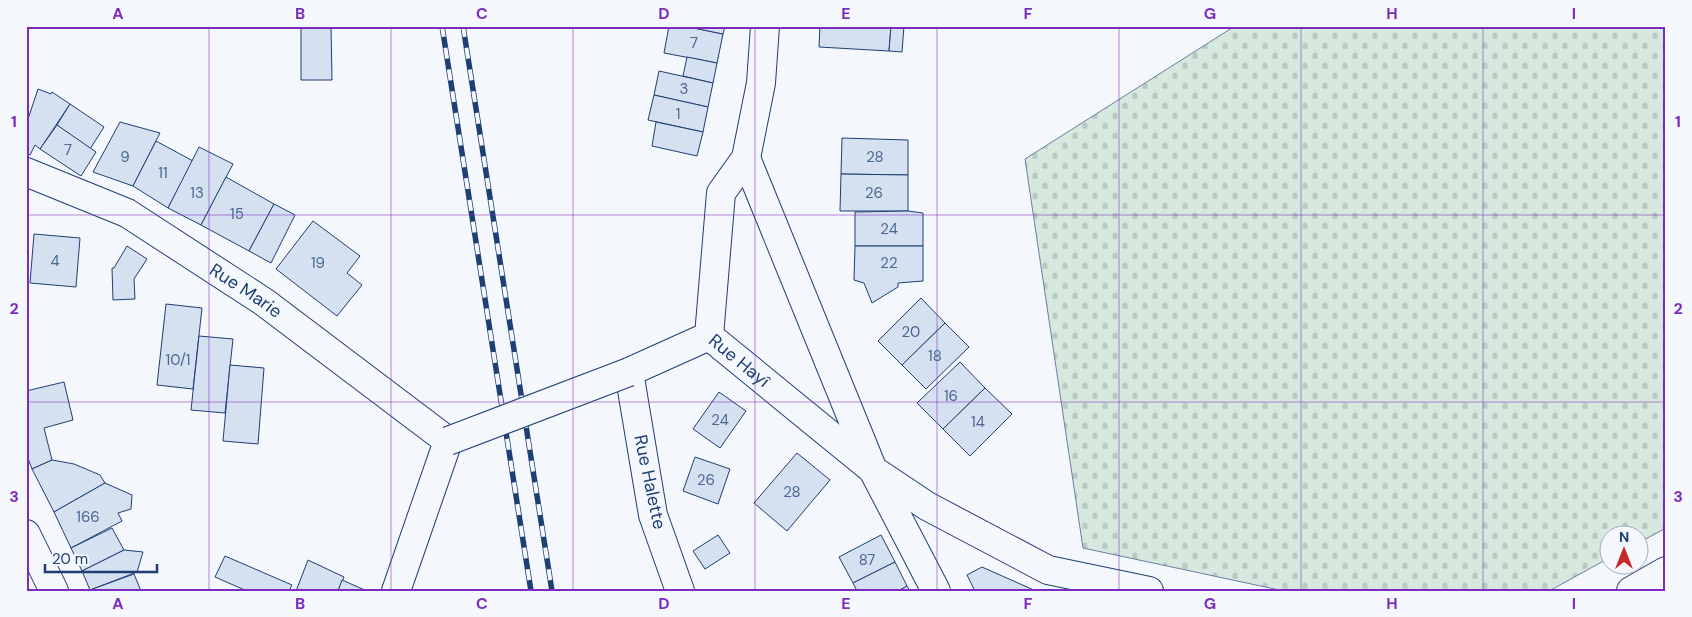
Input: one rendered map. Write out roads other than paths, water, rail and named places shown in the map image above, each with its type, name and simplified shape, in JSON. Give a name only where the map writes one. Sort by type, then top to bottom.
[{"type":"street","points":[[710,336],[721,192],[746,158],[761,84],[765,26]]},
{"type":"street","points":[[746,158],[873,470],[936,591]]},
{"type":"street","name":"Rue Marie","points":[[26,172],[127,212],[264,302],[448,441]]},
{"type":"street","name":"Rue Hayî","points":[[448,441],[629,372],[710,336],[873,470],[927,506],[1048,570],[1149,591]]},
{"type":"street","name":"Rue Halette","points":[[629,372],[653,514],[680,591]]},
{"type":"street","points":[[396,591],[448,441]]},
{"type":"street","points":[[26,534],[54,591]]},
{"type":"street","points":[[1631,591],[1666,571]]},
{"type":"railway","points":[[442,26],[531,591]]},
{"type":"railway","points":[[463,26],[552,591]]}]
